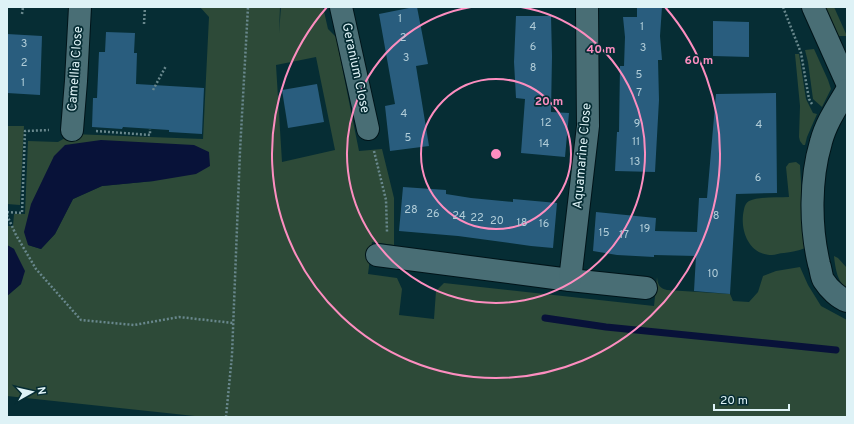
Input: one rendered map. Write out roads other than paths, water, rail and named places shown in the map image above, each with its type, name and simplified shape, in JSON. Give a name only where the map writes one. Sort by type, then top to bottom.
[{"type":"street","name":"Camellia Close","points":[[72,130],[80,7]]},
{"type":"street","name":"Geranium Close","points":[[341,7],[368,129]]},
{"type":"street","name":"Aquamarine Close","points":[[570,280],[588,126],[587,7]]},
{"type":"street","points":[[813,7],[847,83]]},
{"type":"street","points":[[847,90],[830,118],[821,141],[814,170],[813,209],[818,256],[824,281],[842,299],[847,301]]},
{"type":"street","points":[[380,256],[646,288]]},
{"type":"water","points":[[101,140],[194,145],[209,152],[210,166],[196,174],[154,181],[102,186],[73,199],[55,234],[41,249],[28,245],[24,232],[31,204],[54,156],[65,145]]},
{"type":"water","points":[[7,245],[14,249],[25,271],[21,284],[7,296]]},
{"type":"waterway","points":[[545,318],[606,327],[836,350]]}]
